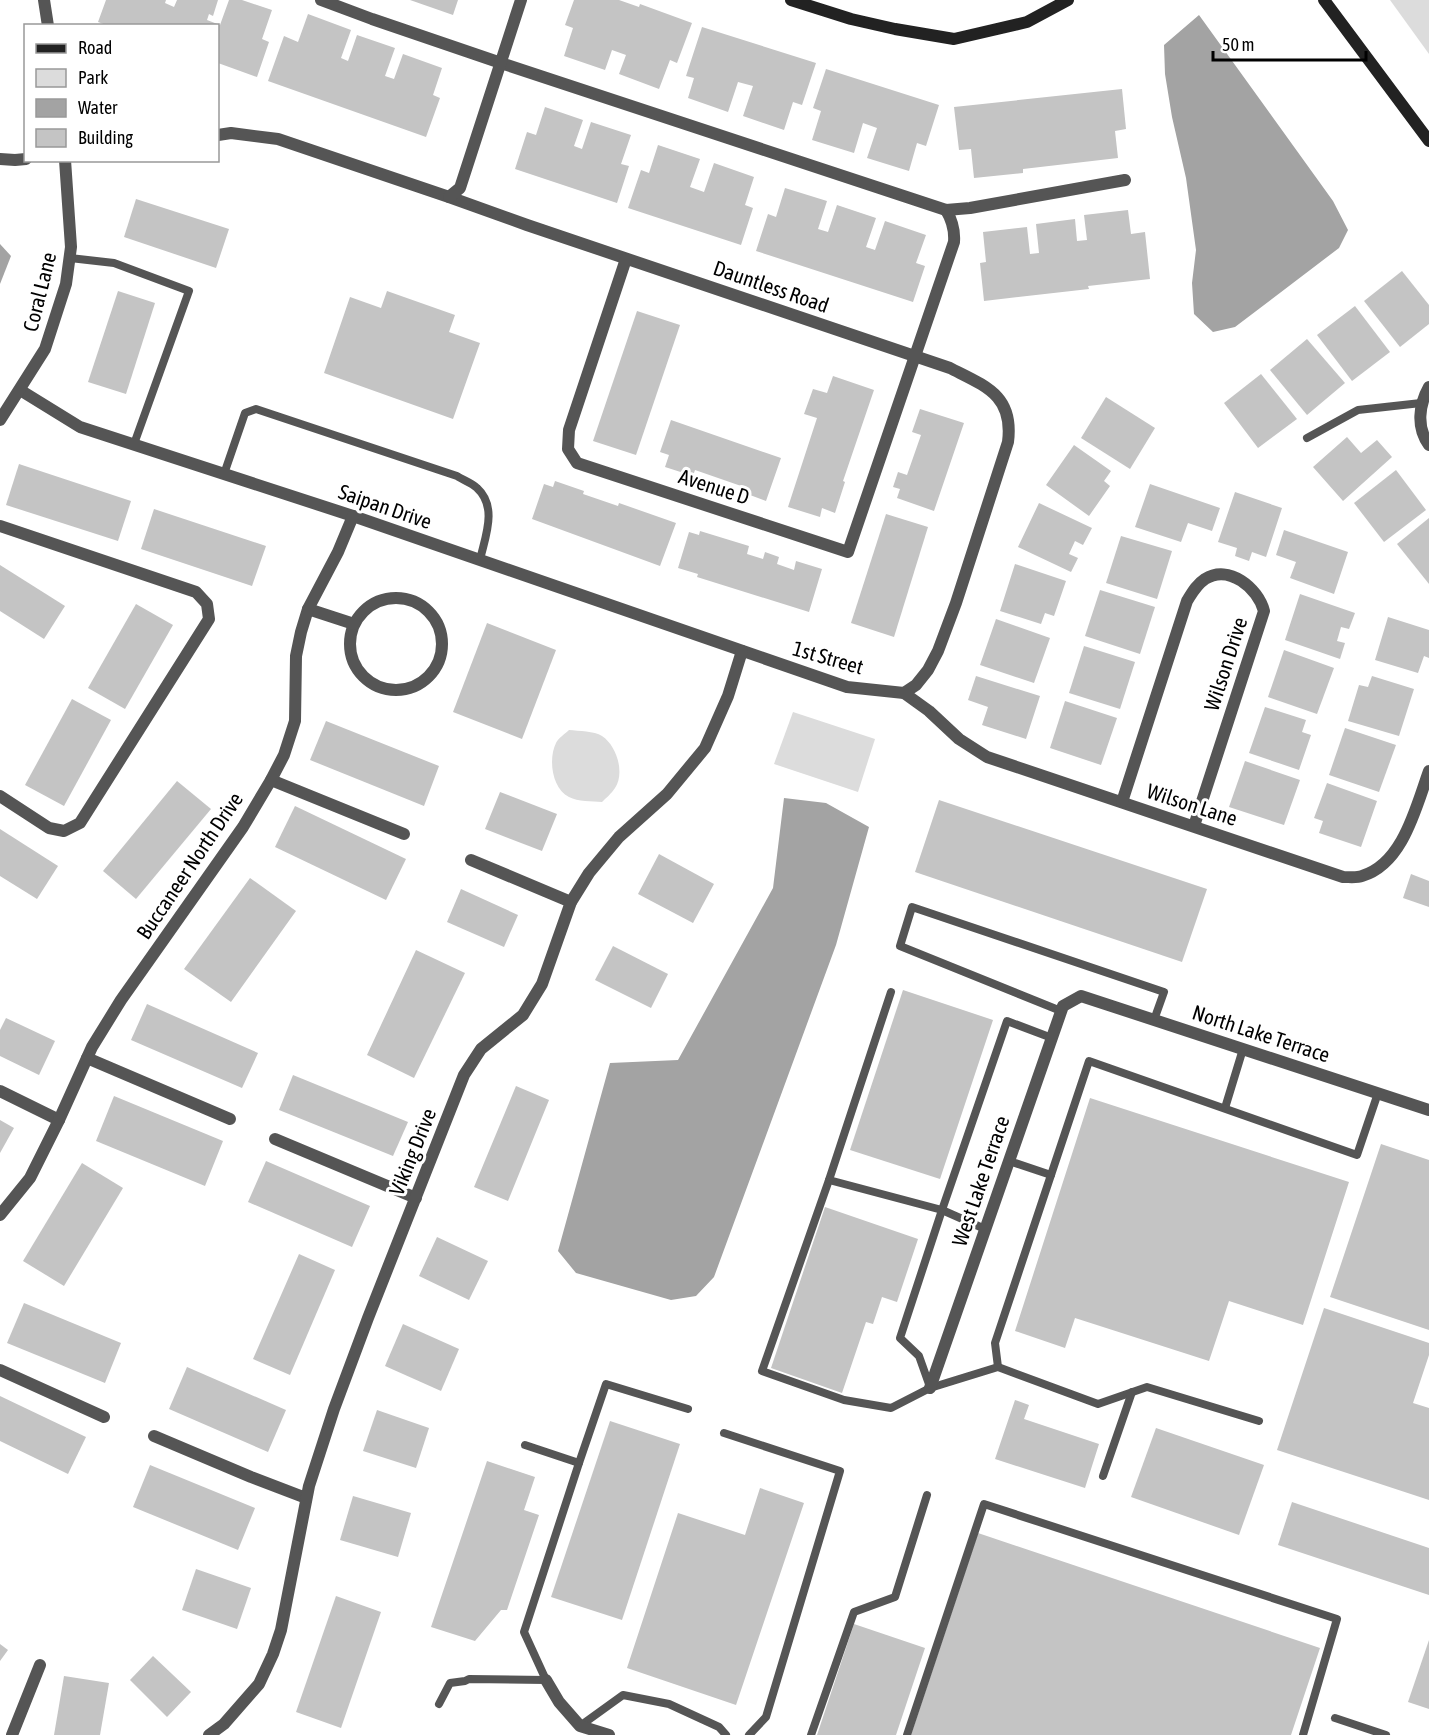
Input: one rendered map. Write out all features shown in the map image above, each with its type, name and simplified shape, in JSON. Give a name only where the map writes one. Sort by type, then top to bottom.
[{"type":"street","points":[[44,0],[48,24]]},
{"type":"street","points":[[321,0],[501,63],[946,210],[970,208],[1125,180]]},
{"type":"street","points":[[449,197],[460,188],[522,0]]},
{"type":"street","points":[[792,0],[851,19],[954,39],[1027,22],[1068,0]]},
{"type":"street","points":[[1324,0],[1429,141]]},
{"type":"street","name":"Dauntless Road","points":[[219,135],[231,133],[278,139],[950,368],[988,388],[998,396],[1005,409],[1009,432],[1008,442],[960,592],[938,651],[928,670],[916,685],[904,693]]},
{"type":"street","points":[[0,159],[24,159]]},
{"type":"street","name":"Coral Lane","points":[[0,420],[45,349],[64,290],[71,246],[65,162]]},
{"type":"street","points":[[915,356],[954,242],[952,220],[946,210]]},
{"type":"street","name":"Avenue D","points":[[626,259],[569,430],[568,449],[577,463],[848,552],[915,356]]},
{"type":"street","points":[[1429,387],[1421,403],[1419,415],[1425,440],[1429,445]]},
{"type":"street","name":"Saipan Drive","points":[[20,390],[80,427],[353,516],[742,651]]},
{"type":"street","name":"Buccaneer North Drive","points":[[0,1215],[30,1178],[87,1058],[121,1000],[243,827],[284,755],[295,721],[296,656],[308,609],[338,552],[353,516]]},
{"type":"street","points":[[0,526],[196,592],[207,604],[208,619],[80,823],[64,831],[49,828],[0,796]]},
{"type":"street","name":"Wilson Drive","points":[[1122,802],[1187,602],[1195,586],[1206,578],[1229,576],[1251,587],[1264,610],[1194,826]]},
{"type":"street","points":[[395,598],[412,601],[427,610],[438,624],[442,642],[439,659],[430,675],[416,686],[398,690],[380,687],[364,678],[354,663],[350,645],[354,624],[363,611],[378,601],[395,598]]},
{"type":"street","points":[[308,609],[354,624]]},
{"type":"street","name":"1st Street","points":[[742,651],[846,687],[904,693]]},
{"type":"street","name":"Viking Drive","points":[[209,1735],[224,1724],[259,1684],[273,1654],[281,1630],[306,1498],[334,1409],[464,1076],[481,1049],[523,1015],[542,984],[571,902],[589,873],[619,837],[667,794],[705,748],[728,696],[742,651]]},
{"type":"street","name":"Wilson Lane","points":[[904,693],[929,711],[959,739],[987,757],[1343,876],[1360,877],[1375,871],[1390,858],[1400,844],[1414,814],[1429,771]]},
{"type":"street","points":[[271,780],[404,834]]},
{"type":"street","points":[[471,861],[571,902]]},
{"type":"street","name":"North Lake Terrace","points":[[1061,1011],[1063,1006],[1081,996],[1429,1110]]},
{"type":"street","name":"West Lake Terrace","points":[[930,1388],[1061,1011]]},
{"type":"street","points":[[87,1058],[230,1119]]},
{"type":"street","points":[[0,1091],[59,1120]]},
{"type":"street","points":[[275,1139],[416,1198]]},
{"type":"street","points":[[0,1370],[104,1417]]},
{"type":"street","points":[[154,1436],[306,1498]]},
{"type":"street","points":[[12,1735],[40,1665]]},
{"type":"street","points":[[546,1680],[559,1702],[580,1726],[609,1735]]},
{"type":"lane","points":[[70,258],[114,263],[189,291],[134,444]]},
{"type":"lane","points":[[1307,438],[1358,410],[1421,403]]},
{"type":"lane","points":[[224,474],[245,413],[256,410],[457,476],[478,489],[489,509],[480,560]]},
{"type":"lane","points":[[1061,1011],[900,946],[912,907],[1164,992],[1154,1020]]},
{"type":"lane","points":[[891,992],[829,1180],[762,1371],[844,1400],[891,1408],[930,1388],[998,1367],[1098,1404],[1147,1387],[1259,1421]]},
{"type":"lane","points":[[930,1388],[920,1356],[900,1338],[1007,1022],[1052,1038]]},
{"type":"lane","points":[[1225,1108],[1243,1049]]},
{"type":"lane","points":[[998,1367],[995,1343],[1089,1061],[1357,1155],[1378,1093]]},
{"type":"lane","points":[[1009,1161],[1051,1175]]},
{"type":"lane","points":[[829,1180],[942,1210],[985,1229]]},
{"type":"lane","points":[[439,1704],[450,1683],[465,1682],[469,1679],[546,1680],[524,1632],[606,1384],[688,1409]]},
{"type":"lane","points":[[1103,1476],[1132,1392]]},
{"type":"lane","points":[[724,1433],[840,1471],[766,1717],[749,1735]]},
{"type":"lane","points":[[525,1445],[579,1464]]},
{"type":"lane","points":[[811,1735],[854,1612],[895,1597],[927,1495]]},
{"type":"lane","points":[[907,1735],[984,1504],[1337,1619],[1303,1735]]},
{"type":"lane","points":[[580,1726],[623,1695],[669,1704],[719,1727],[726,1735]]},
{"type":"lane","points":[[1335,1718],[1386,1735]]},
{"type":"green space","points":[[1390,0],[1429,0],[1429,54]]},
{"type":"green space","points":[[793,712],[875,739],[858,792],[774,764]]},
{"type":"green space","points":[[569,730],[599,734],[612,746],[618,760],[618,782],[614,790],[602,802],[573,799],[563,793],[555,781],[552,757],[558,739]]},
{"type":"water","points":[[1199,15],[1333,201],[1348,230],[1339,248],[1235,327],[1213,332],[1194,314],[1192,283],[1196,250],[1186,178],[1165,74],[1164,45]]},
{"type":"water","points":[[0,244],[11,256],[0,284]]},
{"type":"water","points":[[784,798],[826,803],[869,827],[836,945],[714,1277],[696,1296],[671,1300],[576,1273],[558,1251],[610,1063],[678,1060],[773,888]]},
{"type":"building","points":[[106,0],[166,0],[165,3],[174,7],[177,0],[218,0],[213,16],[209,14],[207,20],[217,24],[104,24],[98,22]]},
{"type":"building","points":[[229,0],[242,0],[272,10],[262,39],[269,42],[257,77],[219,63],[219,25]]},
{"type":"building","points":[[410,0],[458,0],[453,15]]},
{"type":"building","points":[[574,0],[619,0],[639,7],[640,4],[692,23],[677,63],[670,60],[659,89],[619,74],[626,55],[612,50],[605,70],[564,56],[573,28],[565,25]]},
{"type":"building","points":[[308,14],[351,30],[341,58],[348,61],[357,35],[395,48],[385,76],[394,79],[403,54],[442,68],[433,95],[440,98],[426,137],[268,81],[284,36],[298,42]]},
{"type":"building","points":[[702,27],[816,63],[802,105],[793,102],[784,130],[743,116],[753,86],[738,82],[728,112],[688,98],[694,78],[686,76]]},
{"type":"building","points":[[826,69],[939,105],[926,146],[917,143],[909,171],[867,158],[877,128],[863,123],[854,153],[812,140],[821,111],[813,108]]},
{"type":"building","points":[[1122,89],[1126,129],[1115,131],[1118,158],[1023,169],[1023,173],[974,178],[971,149],[959,150],[954,107]]},
{"type":"building","points":[[545,107],[583,120],[574,146],[582,149],[591,122],[631,135],[621,164],[629,166],[617,203],[515,169],[527,132],[536,135]]},
{"type":"building","points":[[658,145],[700,159],[690,187],[704,192],[714,163],[754,177],[745,205],[753,208],[741,245],[628,208],[641,170],[649,173]]},
{"type":"building","points":[[785,188],[827,201],[818,229],[828,232],[837,205],[876,218],[866,247],[875,250],[885,221],[926,235],[916,263],[925,266],[913,302],[756,251],[768,214],[776,217]]},
{"type":"building","points":[[136,199],[229,229],[216,268],[124,237]]},
{"type":"building","points":[[1128,210],[1131,234],[1145,232],[1150,279],[1088,286],[1089,289],[984,301],[980,263],[986,262],[983,232],[1027,227],[1030,254],[1039,253],[1036,224],[1075,219],[1077,241],[1087,240],[1084,215]]},
{"type":"building","points":[[1402,271],[1429,305],[1429,324],[1400,347],[1364,301]]},
{"type":"building","points":[[118,291],[155,303],[126,394],[88,382]]},
{"type":"building","points":[[387,291],[455,315],[449,332],[480,343],[453,419],[324,373],[350,297],[381,308]]},
{"type":"building","points":[[1355,306],[1390,352],[1352,381],[1317,335]]},
{"type":"building","points":[[637,311],[680,325],[636,455],[593,441]]},
{"type":"building","points":[[1307,339],[1345,383],[1307,415],[1270,370]]},
{"type":"building","points":[[1261,374],[1297,419],[1258,448],[1224,403]]},
{"type":"building","points":[[833,376],[874,390],[843,481],[845,482],[835,513],[822,508],[820,517],[788,507],[817,418],[804,414],[813,389],[827,393]]},
{"type":"building","points":[[1106,397],[1155,428],[1130,469],[1081,438]]},
{"type":"building","points":[[920,409],[964,423],[934,511],[897,498],[900,489],[893,487],[898,472],[907,475],[921,435],[912,432]]},
{"type":"building","points":[[671,420],[781,458],[766,501],[742,492],[744,487],[695,470],[693,476],[665,467],[669,455],[660,452]]},
{"type":"building","points":[[1347,437],[1361,453],[1377,440],[1392,457],[1343,501],[1313,467]]},
{"type":"building","points":[[1074,445],[1111,471],[1104,481],[1110,486],[1089,516],[1046,485]]},
{"type":"building","points":[[19,464],[131,501],[118,541],[6,505]]},
{"type":"building","points":[[1396,470],[1426,510],[1384,542],[1354,503]]},
{"type":"building","points":[[555,481],[584,491],[583,494],[618,506],[619,503],[676,523],[660,566],[532,519],[544,484],[553,487]]},
{"type":"building","points":[[1150,484],[1220,508],[1212,531],[1188,523],[1181,542],[1135,527]]},
{"type":"building","points":[[1235,492],[1282,508],[1266,557],[1252,552],[1249,561],[1235,556],[1237,548],[1218,542]]},
{"type":"building","points":[[1039,503],[1092,528],[1083,545],[1075,541],[1069,554],[1078,558],[1071,572],[1018,547]]},
{"type":"building","points":[[154,509],[266,546],[252,586],[141,549]]},
{"type":"building","points":[[886,514],[928,527],[894,637],[851,623]]},
{"type":"building","points":[[1429,518],[1429,584],[1397,544]]},
{"type":"building","points":[[1284,530],[1348,552],[1334,594],[1290,578],[1296,562],[1276,555]]},
{"type":"building","points":[[700,531],[749,546],[747,554],[763,559],[765,552],[779,557],[777,564],[794,570],[796,561],[822,569],[809,612],[697,577],[698,574],[678,568],[689,532],[699,535]]},
{"type":"building","points":[[1121,536],[1172,551],[1157,599],[1106,583]]},
{"type":"building","points":[[1015,564],[1066,581],[1054,616],[1045,613],[1041,624],[1000,611]]},
{"type":"building","points":[[0,565],[65,606],[44,639],[0,611]]},
{"type":"building","points":[[1100,590],[1155,607],[1140,654],[1085,636]]},
{"type":"building","points":[[1300,594],[1355,613],[1349,629],[1341,627],[1337,641],[1345,643],[1340,659],[1285,640]]},
{"type":"building","points":[[136,604],[173,625],[125,709],[88,688]]},
{"type":"building","points":[[1388,617],[1429,630],[1429,658],[1424,656],[1418,673],[1375,660]]},
{"type":"building","points":[[996,619],[1050,638],[1034,683],[980,665]]},
{"type":"building","points":[[487,623],[556,650],[522,739],[453,712]]},
{"type":"building","points":[[1084,646],[1135,662],[1120,709],[1069,693]]},
{"type":"building","points":[[1284,650],[1334,668],[1317,714],[1268,697]]},
{"type":"building","points":[[976,676],[1040,696],[1026,739],[982,725],[988,707],[968,700]]},
{"type":"building","points":[[1372,676],[1414,689],[1399,736],[1348,721],[1359,685],[1368,687]]},
{"type":"building","points":[[72,699],[111,720],[64,806],[25,785]]},
{"type":"building","points":[[1065,701],[1117,718],[1101,765],[1050,748]]},
{"type":"building","points":[[1265,707],[1306,720],[1302,732],[1311,735],[1299,770],[1249,753]]},
{"type":"building","points":[[326,721],[439,766],[424,806],[310,760]]},
{"type":"building","points":[[1345,728],[1396,745],[1379,792],[1329,775]]},
{"type":"building","points":[[1245,761],[1300,780],[1284,825],[1229,807]]},
{"type":"building","points":[[177,781],[211,809],[136,899],[103,871]]},
{"type":"building","points":[[1327,783],[1377,801],[1361,847],[1319,833],[1323,821],[1314,818]]},
{"type":"building","points":[[500,792],[557,814],[542,851],[485,829]]},
{"type":"building","points":[[939,800],[1207,889],[1182,962],[915,872]]},
{"type":"building","points":[[295,806],[406,859],[386,900],[275,847]]},
{"type":"building","points":[[0,829],[58,866],[37,899],[0,876]]},
{"type":"building","points":[[659,854],[714,884],[693,923],[638,894]]},
{"type":"building","points":[[1411,874],[1429,881],[1429,907],[1403,898]]},
{"type":"building","points":[[250,878],[296,911],[231,1002],[184,969]]},
{"type":"building","points":[[461,889],[518,915],[504,947],[447,922]]},
{"type":"building","points":[[613,946],[668,974],[651,1008],[595,980]]},
{"type":"building","points":[[416,950],[465,973],[414,1078],[367,1055]]},
{"type":"building","points":[[903,990],[993,1020],[940,1179],[850,1150]]},
{"type":"building","points":[[147,1004],[258,1053],[242,1088],[131,1040]]},
{"type":"building","points":[[6,1018],[55,1041],[39,1075],[0,1056],[0,1030]]},
{"type":"building","points":[[293,1075],[408,1122],[393,1156],[279,1110]]},
{"type":"building","points":[[516,1086],[549,1100],[508,1201],[474,1187]]},
{"type":"building","points":[[114,1096],[223,1141],[205,1186],[96,1141]]},
{"type":"building","points":[[1090,1098],[1349,1182],[1303,1325],[1229,1301],[1209,1361],[1075,1318],[1065,1348],[1015,1331]]},
{"type":"building","points":[[0,1120],[14,1128],[0,1153]]},
{"type":"building","points":[[1381,1144],[1429,1160],[1429,1330],[1330,1297]]},
{"type":"building","points":[[266,1161],[370,1206],[352,1247],[248,1202]]},
{"type":"building","points":[[82,1163],[123,1188],[64,1286],[23,1261]]},
{"type":"building","points":[[825,1207],[918,1239],[897,1302],[882,1297],[873,1324],[866,1322],[842,1393],[771,1368]]},
{"type":"building","points":[[437,1237],[488,1261],[469,1300],[419,1276]]},
{"type":"building","points":[[299,1254],[335,1270],[290,1375],[253,1359]]},
{"type":"building","points":[[24,1303],[121,1343],[105,1383],[7,1343]]},
{"type":"building","points":[[1324,1308],[1429,1343],[1429,1355],[1413,1403],[1429,1408],[1429,1500],[1277,1450]]},
{"type":"building","points":[[403,1324],[459,1349],[441,1391],[385,1366]]},
{"type":"building","points":[[187,1367],[286,1410],[268,1452],[169,1409]]},
{"type":"building","points":[[0,1396],[86,1437],[68,1474],[0,1441]]},
{"type":"building","points":[[1015,1400],[1029,1405],[1024,1419],[1099,1444],[1085,1488],[995,1459]]},
{"type":"building","points":[[377,1410],[429,1428],[416,1468],[363,1451]]},
{"type":"building","points":[[610,1421],[680,1444],[622,1620],[551,1597]]},
{"type":"building","points":[[1156,1428],[1264,1465],[1239,1535],[1131,1497]]},
{"type":"building","points":[[487,1461],[535,1477],[524,1510],[539,1515],[507,1610],[501,1610],[475,1641],[431,1627]]},
{"type":"building","points":[[150,1465],[255,1508],[238,1550],[133,1507]]},
{"type":"building","points":[[760,1488],[804,1503],[736,1705],[627,1668],[678,1513],[745,1535]]},
{"type":"building","points":[[353,1496],[411,1513],[398,1557],[340,1540]]},
{"type":"building","points":[[1292,1502],[1429,1548],[1429,1595],[1278,1545]]},
{"type":"building","points":[[978,1533],[1320,1648],[1291,1735],[911,1735]]},
{"type":"building","points":[[196,1569],[251,1588],[237,1629],[182,1610]]},
{"type":"building","points":[[336,1596],[381,1612],[341,1728],[296,1712]]},
{"type":"building","points":[[854,1624],[925,1648],[896,1735],[817,1735]]},
{"type":"building","points":[[1429,1640],[1429,1709],[1408,1702]]},
{"type":"building","points":[[0,1644],[8,1650],[0,1661]]},
{"type":"building","points":[[153,1656],[191,1692],[167,1717],[130,1680]]},
{"type":"building","points":[[64,1676],[109,1683],[100,1735],[54,1735]]}]
